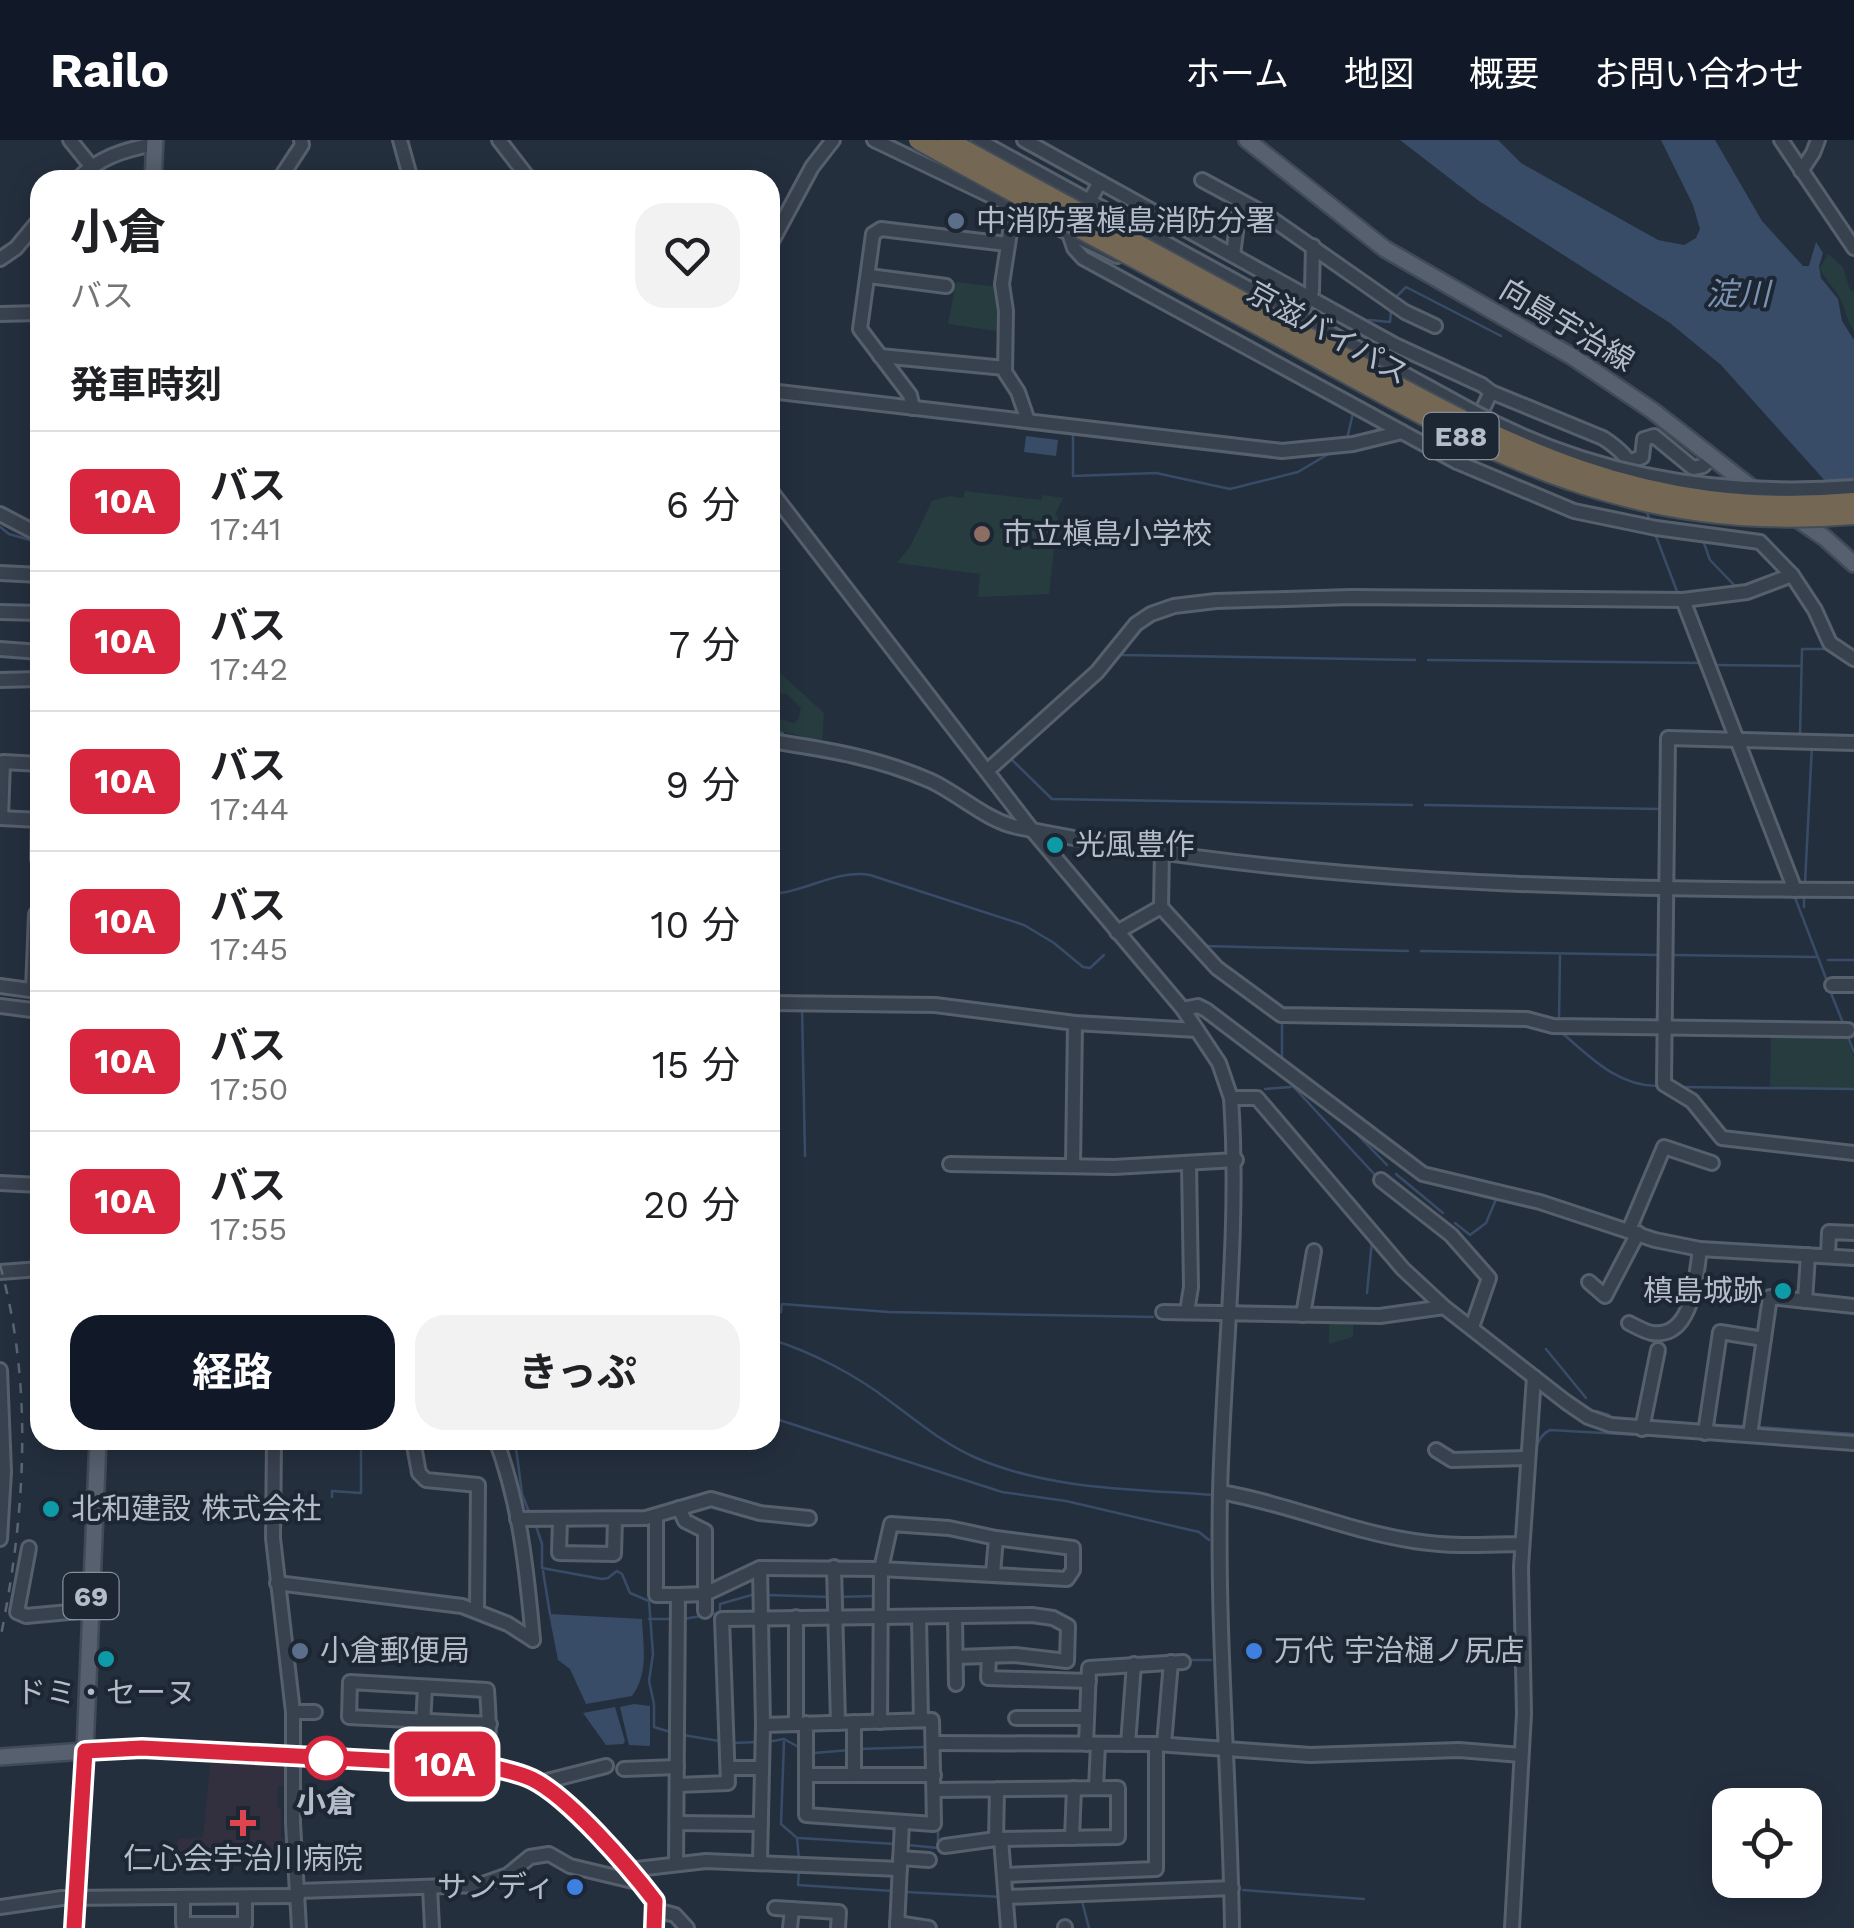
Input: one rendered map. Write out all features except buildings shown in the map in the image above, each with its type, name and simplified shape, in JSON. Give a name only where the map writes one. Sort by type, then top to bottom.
[{"type":"highway","name":"京滋バイパス","points":[[918,140],[1447,429],[1546,474],[1613,496],[1694,512],[1770,518],[1854,515]]},
{"type":"highway","name":"京滋バイパス","points":[[948,140],[1453,416],[1561,465],[1622,485],[1703,500],[1787,505],[1854,502]]},
{"type":"main road","name":"向島宇治線","points":[[1247,140],[1385,248],[1572,357],[1653,411],[1825,538],[1854,564]]},
{"type":"main road","points":[[153,170],[154,142]]},
{"type":"main road","name":"69","points":[[74,1928],[98,1450]]},
{"type":"main road","points":[[0,1757],[85,1751]]},
{"type":"street","points":[[70,140],[91,166]]},
{"type":"street","points":[[286,170],[302,145],[301,140]]},
{"type":"street","points":[[400,140],[408,170]]},
{"type":"street","points":[[499,140],[522,170]]},
{"type":"street","points":[[780,226],[812,167],[833,140]]},
{"type":"street","points":[[874,140],[1070,236],[1135,263],[1253,297],[1295,315]]},
{"type":"street","points":[[978,140],[1097,189],[1234,255],[1365,329],[1491,392],[1618,447],[1630,461],[1656,528]]},
{"type":"street","points":[[1024,140],[1295,315],[1472,411],[1557,451],[1641,474],[1748,490],[1854,487]]},
{"type":"street","points":[[1780,140],[1854,248]]},
{"type":"street","points":[[1801,170],[1818,140]]},
{"type":"street","points":[[87,170],[120,151],[154,142]]},
{"type":"street","points":[[1202,180],[1265,214],[1405,312],[1436,326]]},
{"type":"street","points":[[1097,189],[1070,236],[1074,248],[1084,258],[1456,462],[1574,511],[1656,528],[1760,542],[1792,575],[1815,610],[1830,643],[1854,660]]},
{"type":"street","points":[[1234,255],[1240,202]]},
{"type":"street","points":[[1014,206],[1002,284],[1006,311],[1005,368],[1028,421]]},
{"type":"street","points":[[914,408],[910,396],[860,329],[872,234],[881,229],[1007,244]]},
{"type":"street","points":[[0,259],[30,231]]},
{"type":"street","points":[[1295,315],[1309,298],[1313,246]]},
{"type":"street","points":[[869,276],[946,286]]},
{"type":"street","points":[[0,314],[30,314]]},
{"type":"street","points":[[880,356],[1005,368]]},
{"type":"street","points":[[780,392],[1282,451],[1353,444],[1402,432]]},
{"type":"street","points":[[1456,462],[1491,392]]},
{"type":"street","points":[[1630,461],[1642,457],[1644,439],[1654,436],[1693,468],[1712,458]]},
{"type":"street","points":[[780,503],[1032,830],[1183,1008],[1219,1063],[1231,1098],[1236,1160],[1220,1492],[1220,1617],[1232,1928]]},
{"type":"street","points":[[0,514],[30,530]]},
{"type":"street","points":[[0,573],[30,574]]},
{"type":"street","points":[[987,771],[1098,672],[1136,624],[1174,606],[1350,596],[1683,600],[1747,592],[1792,575]]},
{"type":"street","points":[[1683,600],[1795,890]]},
{"type":"street","points":[[0,612],[30,613]]},
{"type":"street","points":[[0,649],[30,651]]},
{"type":"street","points":[[0,680],[30,679]]},
{"type":"street","points":[[1854,742],[1668,738],[1664,1028],[1664,1084],[1692,1102],[1722,1138],[1854,1153]]},
{"type":"street","points":[[780,743],[893,764],[936,783],[1010,826],[1319,872],[1546,886],[1854,890]]},
{"type":"street","points":[[30,763],[4,762],[0,818],[30,820]]},
{"type":"street","points":[[1162,850],[1161,908],[1217,968],[1280,1015],[1527,1019],[1553,1026],[1848,1030]]},
{"type":"street","points":[[1118,932],[1161,908]]},
{"type":"street","points":[[1832,985],[1854,986]]},
{"type":"street","points":[[0,986],[30,990]]},
{"type":"street","points":[[780,1003],[935,1005],[1074,1023],[1197,1030]]},
{"type":"street","points":[[0,1006],[30,1010]]},
{"type":"street","points":[[1183,1008],[1198,1006],[1206,1010],[1423,1174],[1540,1202],[1656,1240],[1700,1249],[1854,1258]]},
{"type":"street","points":[[1073,1164],[1074,1023]]},
{"type":"street","points":[[1231,1098],[1257,1098],[1403,1269],[1444,1306],[1588,1417],[1642,1429],[1854,1443]]},
{"type":"street","points":[[1589,1282],[1605,1296],[1664,1147],[1712,1163]]},
{"type":"street","points":[[950,1164],[1114,1166],[1236,1160]]},
{"type":"street","points":[[1188,1312],[1189,1163]]},
{"type":"street","points":[[1381,1180],[1450,1235],[1489,1278],[1472,1327]]},
{"type":"street","points":[[0,1183],[30,1184]]},
{"type":"street","points":[[1828,1256],[1829,1232],[1854,1233]]},
{"type":"street","points":[[1629,1323],[1652,1333],[1668,1331],[1678,1322],[1689,1308],[1700,1249]]},
{"type":"street","points":[[1303,1315],[1314,1251]]},
{"type":"street","points":[[1805,1301],[1808,1255]]},
{"type":"street","points":[[0,1272],[30,1270]]},
{"type":"street","points":[[1750,1435],[1770,1297],[1854,1306]]},
{"type":"street","points":[[1163,1312],[1380,1316],[1444,1306]]},
{"type":"street","points":[[1705,1432],[1720,1332],[1764,1339]]},
{"type":"street","points":[[1642,1429],[1658,1350]]},
{"type":"street","points":[[0,1370],[0,1539]]},
{"type":"street","points":[[1512,1928],[1521,1755],[1522,1544],[1534,1377]]},
{"type":"street","points":[[274,1450],[277,1583],[293,1712],[293,1823],[299,1928]]},
{"type":"street","points":[[415,1450],[419,1473],[426,1480],[478,1485],[478,1610]]},
{"type":"street","points":[[277,1583],[478,1610],[533,1640],[513,1485],[500,1450]]},
{"type":"street","points":[[1436,1450],[1452,1460],[1528,1458]]},
{"type":"street","points":[[1220,1492],[1265,1500],[1412,1541],[1465,1546],[1522,1544]]},
{"type":"street","points":[[518,1519],[656,1516],[711,1499],[760,1513],[809,1518]]},
{"type":"street","points":[[679,1508],[685,1521],[705,1531],[705,1611]]},
{"type":"street","points":[[656,1516],[656,1594],[705,1594],[760,1568],[834,1567],[881,1569],[992,1573],[1067,1579],[1073,1570],[1073,1548],[949,1528],[891,1524],[881,1569],[880,1722]]},
{"type":"street","points":[[560,1520],[558,1553],[614,1554],[615,1519]]},
{"type":"street","points":[[992,1573],[996,1538]]},
{"type":"street","points":[[29,1548],[16,1612],[26,1616],[91,1610]]},
{"type":"street","points":[[834,1567],[838,1722]]},
{"type":"street","points":[[760,1568],[760,1861]]},
{"type":"street","points":[[676,1864],[678,1595]]},
{"type":"street","points":[[677,1784],[728,1783],[722,1619],[1032,1615],[1053,1618],[1068,1626],[1067,1662],[1015,1655],[957,1657]]},
{"type":"street","points":[[763,1724],[801,1724],[932,1720],[934,1824],[806,1815],[806,1775],[801,1724],[796,1617]]},
{"type":"street","points":[[919,1618],[920,1720]]},
{"type":"street","points":[[955,1618],[956,1684]]},
{"type":"street","points":[[989,1656],[988,1678],[1088,1681]]},
{"type":"street","points":[[1005,1875],[1156,1869],[1160,1744],[1177,1662],[1089,1668],[1087,1718],[1096,1788]]},
{"type":"street","points":[[1128,1744],[1134,1664]]},
{"type":"street","points":[[486,1766],[490,1724],[487,1690],[350,1682],[348,1716],[490,1724]]},
{"type":"street","points":[[421,1763],[425,1687]]},
{"type":"street","points":[[293,1712],[315,1712]]},
{"type":"street","points":[[1016,1718],[1087,1718]]},
{"type":"street","points":[[854,1722],[854,1775]]},
{"type":"street","points":[[934,1743],[1160,1744],[1310,1754],[1459,1750],[1521,1755]]},
{"type":"street","points":[[85,1751],[142,1748],[486,1766],[509,1771],[556,1795],[637,1878],[655,1901],[654,1928]]},
{"type":"street","points":[[538,1783],[606,1766]]},
{"type":"street","points":[[624,1769],[678,1766]]},
{"type":"street","points":[[728,1768],[762,1768]]},
{"type":"street","points":[[806,1775],[934,1775]]},
{"type":"street","points":[[1072,1838],[1074,1788]]},
{"type":"street","points":[[934,1790],[1118,1788],[1118,1837],[999,1839],[944,1846]]},
{"type":"street","points":[[997,1790],[1008,1928]]},
{"type":"street","points":[[902,1822],[897,1926],[930,1928]]},
{"type":"street","points":[[677,1823],[760,1824]]},
{"type":"street","points":[[0,1907],[62,1898],[245,1897],[480,1884],[508,1875],[530,1857],[549,1854],[570,1866],[637,1878]]},
{"type":"street","points":[[637,1878],[637,1868],[676,1864],[929,1860]]},
{"type":"street","points":[[1072,1872],[1076,1892]]},
{"type":"street","points":[[430,1887],[432,1928]]},
{"type":"street","points":[[1008,1897],[1232,1888]]},
{"type":"street","points":[[182,1898],[183,1924],[245,1924],[245,1897]]},
{"type":"street","points":[[775,1908],[839,1912],[838,1928]]},
{"type":"street","points":[[790,1928],[792,1908]]},
{"type":"street","points":[[656,1910],[675,1915],[687,1928]]},
{"type":"shaded area","name":"仁心会宇治川病院","points":[[211,1757],[284,1760],[289,1765],[288,1786],[278,1786],[277,1808],[281,1809],[281,1838],[291,1838],[294,1866],[282,1867],[281,1853],[215,1848],[210,1864],[174,1856],[178,1839],[203,1837]]},
{"type":"green space","points":[[1828,254],[1843,267],[1854,292],[1854,331],[1840,298],[1820,268]]},
{"type":"green space","points":[[956,282],[1000,287],[1001,325],[996,331],[948,324]]},
{"type":"green space","points":[[965,491],[1041,500],[1043,495],[1063,498],[1055,515],[1058,516],[1049,594],[978,597],[980,574],[897,563],[911,545],[932,501],[949,496],[963,498]]},
{"type":"green space","points":[[780,673],[824,713],[822,742],[780,731],[780,719],[793,723],[801,708],[780,692]]},
{"type":"green space","points":[[1771,1032],[1845,1034],[1854,1058],[1854,1089],[1770,1087]]},
{"type":"green space","points":[[1329,1320],[1353,1321],[1353,1337],[1329,1344]]},
{"type":"water","name":"淀川","points":[[1400,140],[1498,140],[1521,163],[1658,240],[1684,245],[1696,238],[1700,229],[1693,205],[1661,140],[1715,140],[1762,221],[1803,266],[1809,266],[1816,242],[1823,253],[1821,278],[1838,299],[1842,321],[1854,340],[1854,513],[1721,365],[1670,323],[1479,201]]},
{"type":"water","points":[[1026,436],[1058,440],[1056,456],[1024,452]]},
{"type":"water","points":[[549,1614],[642,1619],[643,1669],[632,1696],[586,1704],[570,1669],[558,1660]]},
{"type":"water","points":[[650,1706],[650,1746],[629,1745],[620,1707]]},
{"type":"water","points":[[615,1707],[625,1741],[606,1745],[583,1713]]},
{"type":"waterway","points":[[1395,298],[1406,287],[1501,336]]},
{"type":"waterway","points":[[1366,325],[1369,320],[1390,322],[1391,311]]},
{"type":"waterway","points":[[1347,439],[1353,413]]},
{"type":"waterway","points":[[1073,431],[1073,476],[1156,473],[1230,489],[1298,472],[1330,453]]},
{"type":"waterway","points":[[1298,456],[1336,452]]},
{"type":"waterway","points":[[1645,508],[1651,523]]},
{"type":"waterway","points":[[0,527],[30,540]]},
{"type":"waterway","points":[[1654,531],[1678,594]]},
{"type":"waterway","points":[[1704,543],[1710,560],[1737,588]]},
{"type":"waterway","points":[[1190,598],[1207,596]]},
{"type":"waterway","points":[[1800,735],[1802,649],[1828,649]]},
{"type":"waterway","points":[[1118,652],[1415,660]]},
{"type":"waterway","points":[[1428,660],[1703,663]]},
{"type":"waterway","points":[[1713,665],[1800,666]]},
{"type":"waterway","points":[[1805,883],[1812,745]]},
{"type":"waterway","points":[[1010,758],[1052,799],[1412,805]]},
{"type":"waterway","points":[[1425,805],[1661,809]]},
{"type":"waterway","points":[[780,893],[845,875],[870,875],[1024,925],[1083,967],[1090,968],[1104,955]]},
{"type":"waterway","points":[[1794,895],[1827,981]]},
{"type":"waterway","points":[[1804,897],[1804,907]]},
{"type":"waterway","points":[[1131,933],[1160,916]]},
{"type":"waterway","points":[[1205,946],[1408,951]]},
{"type":"waterway","points":[[1421,951],[1658,955]]},
{"type":"waterway","points":[[1671,955],[1816,957]]},
{"type":"waterway","points":[[1559,1020],[1560,956]]},
{"type":"waterway","points":[[1216,958],[1247,982]]},
{"type":"waterway","points":[[1828,960],[1854,960]]},
{"type":"waterway","points":[[1254,987],[1281,1007]]},
{"type":"waterway","points":[[1829,988],[1843,1023]]},
{"type":"waterway","points":[[802,1007],[805,1156]]},
{"type":"waterway","points":[[1282,1022],[1282,1059]]},
{"type":"waterway","points":[[1561,1032],[1616,1075],[1657,1086]]},
{"type":"waterway","points":[[1847,1035],[1854,1052]]},
{"type":"waterway","points":[[1290,1083],[1376,1176]]},
{"type":"waterway","points":[[1265,1089],[1291,1087]]},
{"type":"waterway","points":[[1681,1087],[1854,1089]]},
{"type":"waterway","points":[[1350,1127],[1387,1165]]},
{"type":"waterway","points":[[1396,1174],[1443,1213]]},
{"type":"waterway","points":[[1455,1223],[1470,1235],[1486,1223],[1497,1197]]},
{"type":"waterway","points":[[1367,1293],[1372,1241]]},
{"type":"waterway","points":[[780,1312],[782,1304],[889,1312],[1153,1317]]},
{"type":"waterway","points":[[780,1343],[848,1374],[952,1445],[1003,1468],[1092,1486],[1214,1495]]},
{"type":"waterway","points":[[1546,1349],[1586,1398]]},
{"type":"waterway","points":[[1596,1411],[1609,1415]]},
{"type":"waterway","points":[[780,1420],[1002,1492],[1066,1501],[1199,1532],[1209,1540]]},
{"type":"waterway","points":[[1651,1422],[1699,1424]]},
{"type":"waterway","points":[[1713,1425],[1743,1426]]},
{"type":"waterway","points":[[1759,1427],[1854,1434]]},
{"type":"waterway","points":[[1532,1497],[1536,1450],[1550,1430],[1728,1440]]},
{"type":"waterway","points":[[1791,1445],[1828,1447]]},
{"type":"waterway","points":[[332,1497],[332,1491],[361,1493],[361,1450]]},
{"type":"waterway","points":[[516,1450],[522,1494],[529,1512]]},
{"type":"waterway","points":[[535,1523],[542,1544],[542,1568],[602,1579],[617,1571],[630,1593],[649,1601],[653,1654],[649,1681],[654,1727],[670,1732]]},
{"type":"waterway","points":[[1529,1551],[1530,1524]]},
{"type":"waterway","points":[[1430,1549],[1447,1551]]},
{"type":"waterway","points":[[1495,1551],[1517,1551]]},
{"type":"waterway","points":[[543,1571],[550,1614]]},
{"type":"waterway","points":[[683,1619],[720,1613],[720,1604],[755,1594]]},
{"type":"waterway","points":[[768,1595],[830,1597]]},
{"type":"waterway","points":[[838,1597],[875,1596]]},
{"type":"waterway","points":[[649,1619],[670,1619]]},
{"type":"waterway","points":[[1188,1660],[1211,1660]]},
{"type":"waterway","points":[[683,1735],[719,1741]]},
{"type":"waterway","points":[[767,1742],[784,1739],[802,1749]]},
{"type":"waterway","points":[[732,1743],[759,1742]]},
{"type":"waterway","points":[[784,1742],[781,1824],[797,1838],[799,1860]]},
{"type":"waterway","points":[[858,1749],[925,1747]]},
{"type":"waterway","points":[[814,1753],[850,1750]]},
{"type":"waterway","points":[[908,1845],[938,1848],[938,1826]]},
{"type":"waterway","points":[[799,1838],[895,1844]]},
{"type":"waterway","points":[[799,1868],[798,1885],[893,1891]]},
{"type":"waterway","points":[[1243,1890],[1364,1899]]},
{"type":"waterway","points":[[906,1892],[1003,1897]]},
{"type":"waterway","points":[[1082,1901],[1089,1928]]},
{"type":"railway","points":[[0,1265],[11,1311],[22,1405],[20,1500],[0,1640]]},
{"type":"bus line","name":"10A","points":[[74,1928],[85,1751],[142,1748],[486,1766],[533,1779],[556,1795],[636,1876],[655,1901],[654,1928]]},
{"type":"place","name":"中消防署槇島消防分署","points":[[956,221]]},
{"type":"place","name":"市立槇島小学校","points":[[982,534]]},
{"type":"place","name":"光風豊作","points":[[1055,845]]},
{"type":"place","name":"槙島城跡","points":[[1783,1291]]},
{"type":"place","name":"北和建設 株式会社","points":[[51,1509]]},
{"type":"place","name":"小倉郵便局","points":[[300,1651]]},
{"type":"place","name":"万代 宇治樋ノ尻店","points":[[1254,1651]]},
{"type":"place","name":"ドミ・セーヌ","points":[[106,1659]]},
{"type":"place","name":"小倉","points":[[326,1758]]},
{"type":"place","name":"仁心会宇治川病院","points":[[243,1823]]},
{"type":"place","name":"サンディ","points":[[575,1887]]}]
